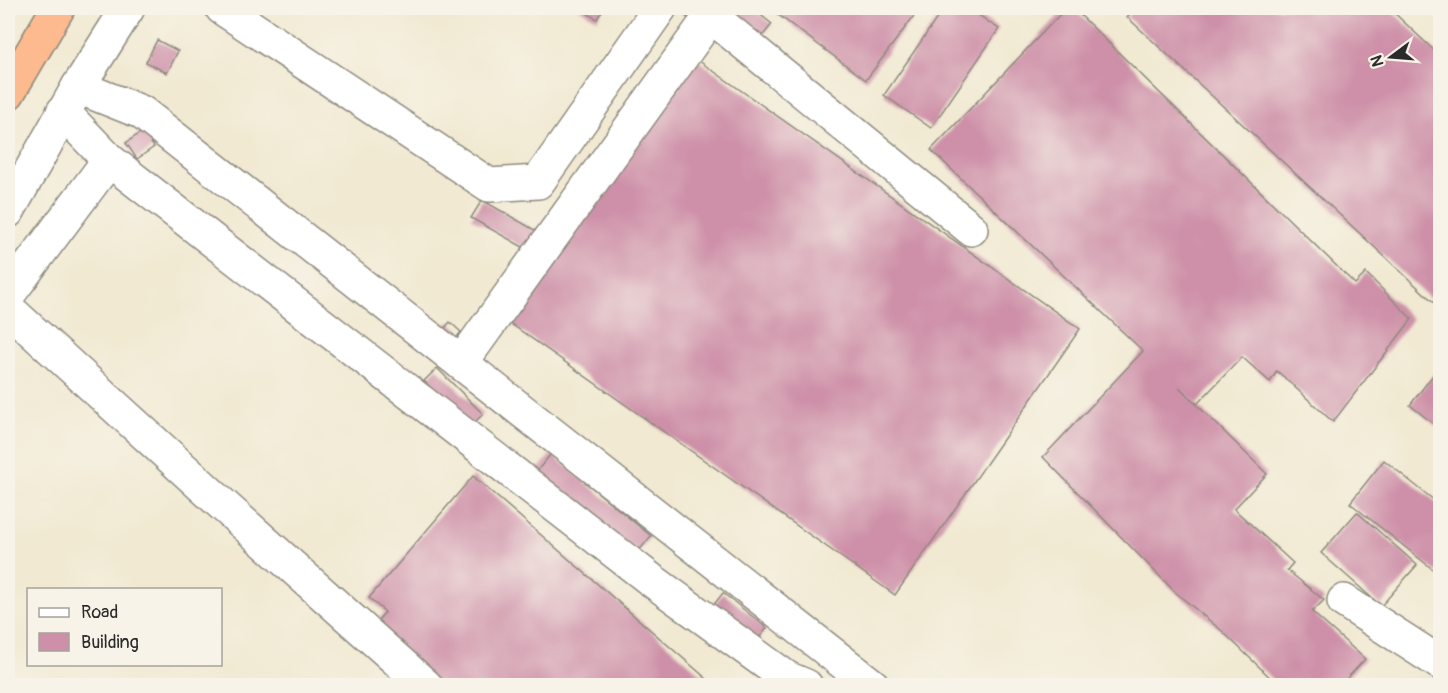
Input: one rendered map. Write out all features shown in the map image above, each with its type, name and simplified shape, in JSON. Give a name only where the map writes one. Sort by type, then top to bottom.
[{"type":"highway","points":[[8,93],[58,8]]},
{"type":"street","points":[[8,211],[71,100],[128,8]]},
{"type":"street","points":[[222,8],[489,185],[538,182],[660,8]]},
{"type":"street","points":[[461,363],[711,16],[971,229]]},
{"type":"street","points":[[71,100],[109,160],[650,579],[787,678],[806,686]]},
{"type":"street","points":[[71,100],[141,112],[873,686]]},
{"type":"street","points":[[8,294],[109,160]]},
{"type":"street","points":[[8,309],[426,686]]},
{"type":"street","points":[[1344,602],[1440,663]]},
{"type":"building","points":[[578,8],[604,8],[597,19]]},
{"type":"building","points":[[681,8],[701,8],[690,20],[679,10]]},
{"type":"building","points":[[715,8],[752,8],[772,24],[757,43]]},
{"type":"building","points":[[769,8],[920,8],[866,80]]},
{"type":"building","points":[[944,8],[968,8],[999,29],[931,128],[884,95]]},
{"type":"building","points":[[1066,8],[1073,8],[1355,284],[1366,273],[1412,319],[1333,422],[1277,371],[1270,382],[1242,357],[1197,404],[1179,387],[1267,474],[1234,509],[1293,563],[1287,570],[1324,600],[1312,612],[1365,659],[1340,686],[1279,686],[1222,631],[1175,592],[1043,457],[1143,351],[931,150]]},
{"type":"building","points":[[1136,8],[1389,8],[1440,56],[1440,308],[1127,17]]},
{"type":"building","points":[[157,40],[178,51],[167,73],[146,62]]},
{"type":"building","points":[[692,56],[1080,329],[895,595],[507,321]]},
{"type":"building","points":[[143,131],[154,147],[137,159],[126,143]]},
{"type":"building","points":[[482,200],[540,233],[530,251],[471,218]]},
{"type":"building","points":[[450,322],[461,332],[454,341],[442,331]]},
{"type":"building","points":[[1440,366],[1440,429],[1410,405]]},
{"type":"building","points":[[437,368],[483,414],[470,427],[424,381]]},
{"type":"building","points":[[551,454],[651,536],[638,552],[536,472]]},
{"type":"building","points":[[1384,460],[1440,505],[1440,575],[1350,503]]},
{"type":"building","points":[[473,476],[715,686],[440,686],[372,627],[385,612],[369,598]]},
{"type":"building","points":[[1357,512],[1417,565],[1381,606],[1321,553]]},
{"type":"building","points":[[723,593],[767,628],[756,642],[712,607]]}]
